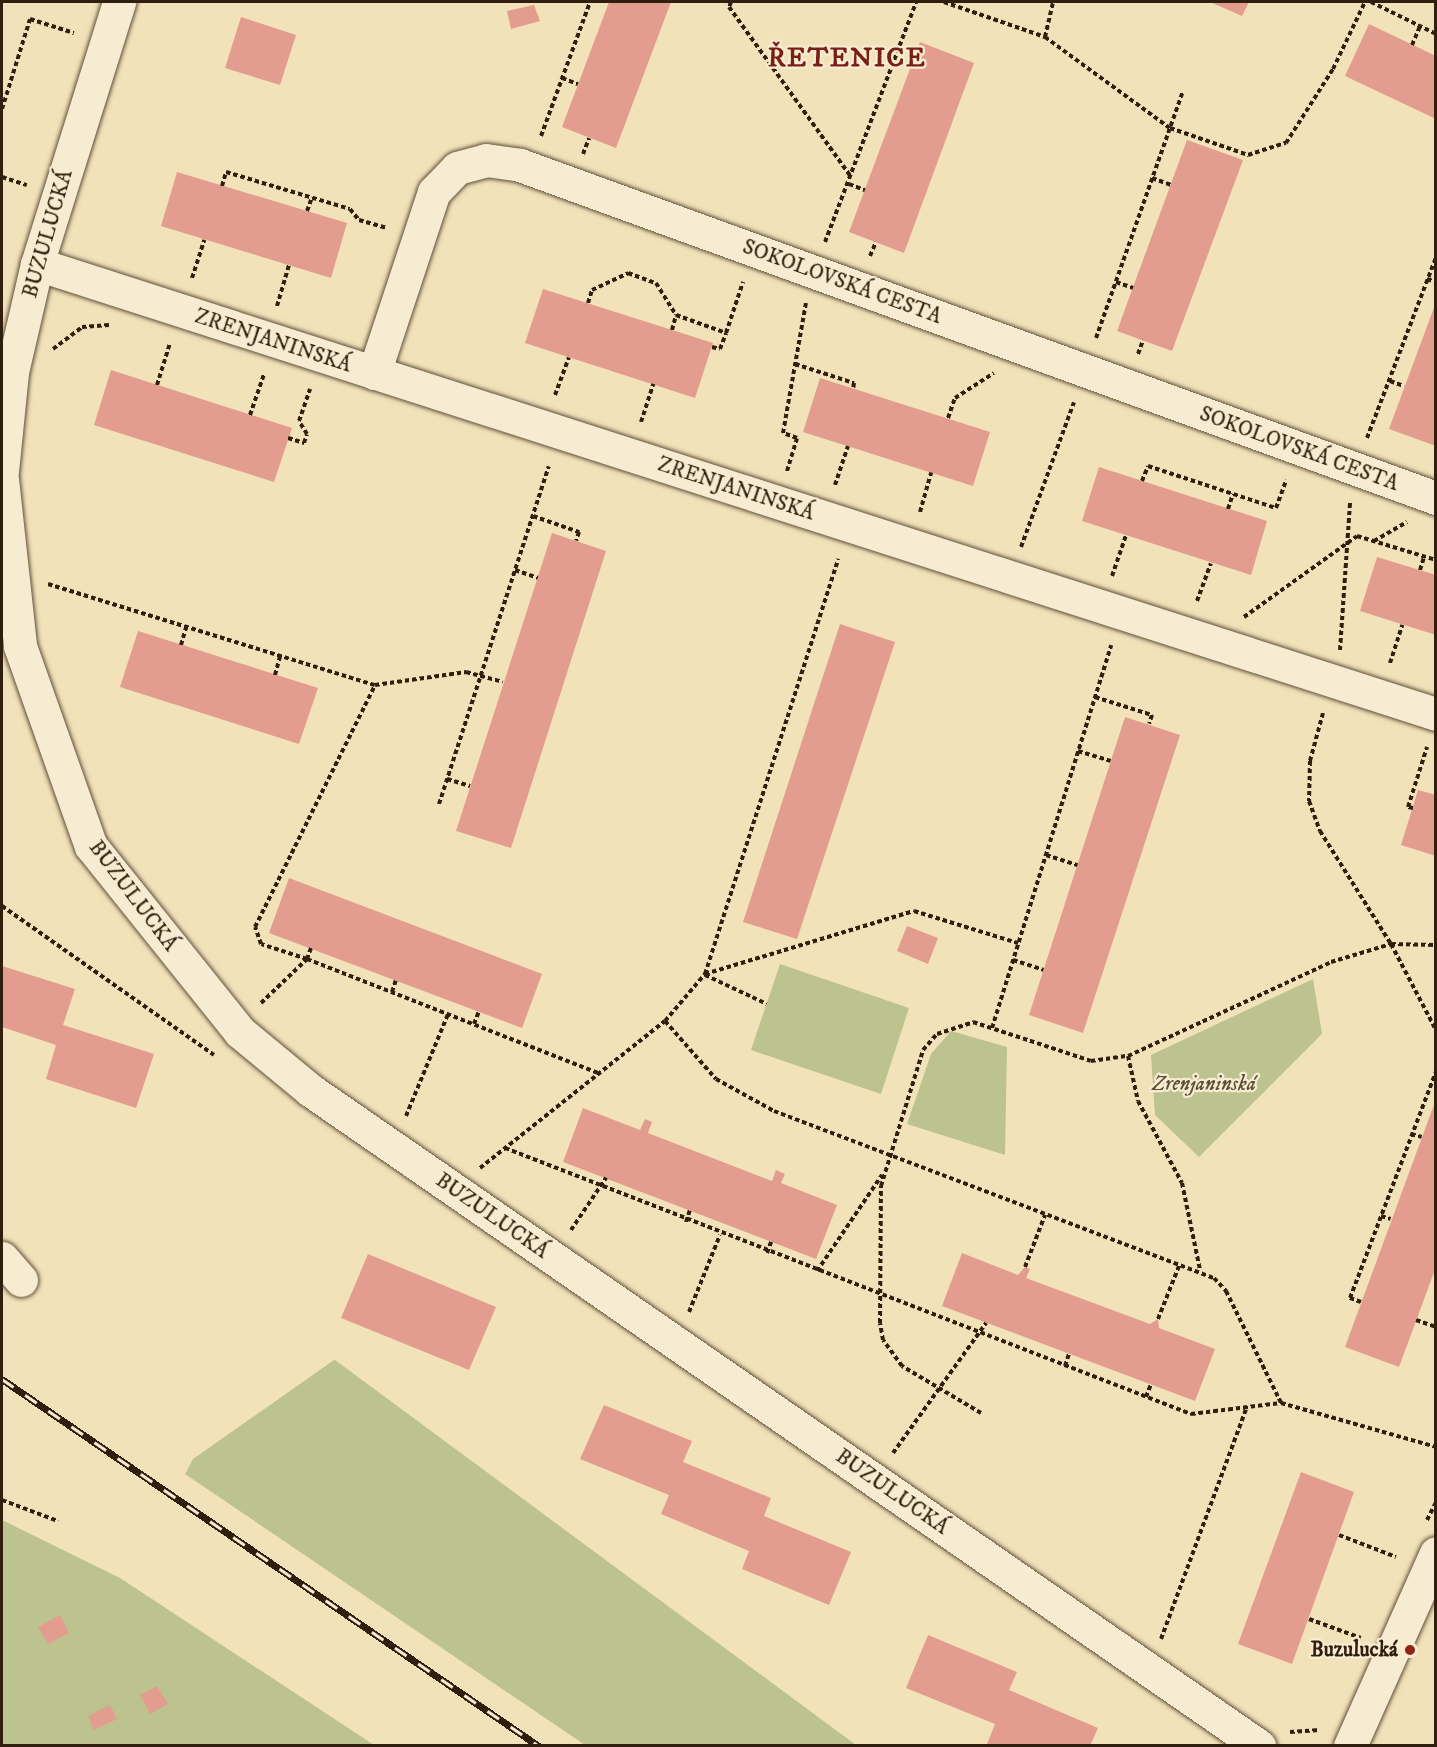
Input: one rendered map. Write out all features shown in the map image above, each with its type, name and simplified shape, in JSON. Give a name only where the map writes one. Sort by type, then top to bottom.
[{"type":"street","name":"BUZULUCKÁ","points":[[2,471],[12,372],[37,264],[119,2]]},
{"type":"street","name":"SOKOLOVSKÁ CESTA","points":[[374,373],[434,192],[457,168],[486,160],[529,168],[1436,498]]},
{"type":"street","name":"ZRENJANINSKÁ","points":[[37,264],[1436,714]]},
{"type":"street","name":"BUZULUCKÁ","points":[[2,479],[20,646],[91,846],[240,1032],[310,1090],[1271,1738]]},
{"type":"street","points":[[1337,1737],[1422,1549]]},
{"type":"path","points":[[529,168],[590,2]]},
{"type":"path","points":[[731,2],[729,7],[851,178]]},
{"type":"path","points":[[944,2],[1045,37],[1170,128],[1248,155],[1286,143],[1333,69],[1365,2]]},
{"type":"path","points":[[1045,37],[1053,2]]},
{"type":"path","points":[[1373,2],[1436,34]]},
{"type":"path","points":[[2,109],[30,19],[106,43]]},
{"type":"path","points":[[1412,45],[1420,26]]},
{"type":"path","points":[[562,78],[578,84]]},
{"type":"path","points":[[1017,556],[1085,371],[1183,91]]},
{"type":"path","points":[[222,186],[226,172],[350,209],[360,220],[419,237]]},
{"type":"path","points":[[1152,178],[1171,185]]},
{"type":"path","points":[[849,184],[865,190]]},
{"type":"path","points":[[307,211],[312,197]]},
{"type":"path","points":[[189,291],[204,240]]},
{"type":"path","points":[[712,347],[720,349],[754,250]]},
{"type":"path","points":[[273,318],[289,266]]},
{"type":"path","points":[[588,303],[592,290],[628,273],[656,283],[676,315],[726,333]]},
{"type":"path","points":[[1427,279],[1436,282]]},
{"type":"path","points":[[1116,282],[1133,288]]},
{"type":"path","points":[[672,330],[676,315]]},
{"type":"path","points":[[48,354],[63,337],[82,327],[117,326]]},
{"type":"path","points":[[160,339],[181,346]]},
{"type":"path","points":[[157,385],[170,343]]},
{"type":"path","points":[[948,418],[954,398],[1030,351]]},
{"type":"path","points":[[551,407],[569,357]]},
{"type":"path","points":[[795,364],[854,383],[853,389]]},
{"type":"path","points":[[254,370],[273,377]]},
{"type":"path","points":[[250,415],[264,374]]},
{"type":"path","points":[[1390,381],[1404,386]]},
{"type":"path","points":[[637,435],[653,384]]},
{"type":"path","points":[[301,386],[322,393]]},
{"type":"path","points":[[288,438],[304,443],[307,434],[299,421],[310,389]]},
{"type":"path","points":[[831,497],[848,447]]},
{"type":"path","points":[[1142,481],[1148,466],[1276,508],[1298,448]]},
{"type":"path","points":[[537,462],[560,469]]},
{"type":"path","points":[[439,804],[549,465]]},
{"type":"path","points":[[916,524],[931,473]]},
{"type":"path","points":[[1228,509],[1233,494]]},
{"type":"path","points":[[533,516],[579,532],[576,541]]},
{"type":"path","points":[[1109,586],[1126,535]]},
{"type":"path","points":[[1241,619],[1357,536],[1436,560]]},
{"type":"path","points":[[827,555],[849,562]]},
{"type":"path","points":[[1420,570],[1424,557]]},
{"type":"path","points":[[471,1175],[665,1021],[705,974],[838,559]]},
{"type":"path","points":[[1193,614],[1211,563]]},
{"type":"path","points":[[515,570],[538,578]]},
{"type":"path","points":[[38,581],[375,685],[481,674],[503,682]]},
{"type":"path","points":[[1386,675],[1402,625]]},
{"type":"path","points":[[181,645],[186,627]]},
{"type":"path","points":[[1100,642],[1122,649]]},
{"type":"path","points":[[992,1028],[1111,645]]},
{"type":"path","points":[[275,675],[280,656]]},
{"type":"path","points":[[375,685],[255,927],[261,944],[307,959],[599,1073]]},
{"type":"path","points":[[1095,697],[1152,715],[1149,724]]},
{"type":"path","points":[[1312,709],[1333,716]]},
{"type":"path","points":[[1323,712],[1309,771],[1309,801],[1320,831],[1391,944],[1436,1030]]},
{"type":"path","points":[[1417,743],[1436,749]]},
{"type":"path","points":[[1413,808],[1408,807],[1428,746]]},
{"type":"path","points":[[1078,751],[1110,761]]},
{"type":"path","points":[[447,779],[470,786]]},
{"type":"path","points":[[1046,855],[1077,865]]},
{"type":"path","points":[[2,906],[202,1050],[223,1058]]},
{"type":"path","points":[[705,974],[914,911],[1018,943]]},
{"type":"path","points":[[981,1413],[937,1390],[902,1366],[883,1340],[884,1172],[923,1050],[953,1025],[973,1022],[1091,1061],[1128,1056],[1330,962],[1391,944],[1436,945]]},
{"type":"path","points":[[254,1010],[307,959],[311,948]]},
{"type":"path","points":[[1013,960],[1043,970]]},
{"type":"path","points":[[705,974],[767,1004]]},
{"type":"path","points":[[392,992],[396,980]]},
{"type":"path","points":[[474,1024],[479,1011]]},
{"type":"path","points":[[402,1125],[448,1014]]},
{"type":"path","points":[[665,1021],[716,1079],[740,1095],[1179,1266],[1200,1270],[1226,1291],[1281,1403]]},
{"type":"path","points":[[1128,1056],[1138,1101],[1182,1183],[1200,1270]]},
{"type":"path","points":[[1361,1302],[1350,1298],[1436,1072]]},
{"type":"path","points":[[1411,1134],[1422,1137]]},
{"type":"path","points":[[505,1148],[601,1190],[1191,1414],[1281,1403],[1436,1447]]},
{"type":"path","points":[[817,1271],[884,1172]]},
{"type":"path","points":[[564,1239],[601,1190],[606,1179]]},
{"type":"path","points":[[686,1222],[690,1210]]},
{"type":"path","points":[[1025,1267],[1046,1215]]},
{"type":"path","points":[[1381,1216],[1391,1219]]},
{"type":"path","points":[[685,1322],[720,1235]]},
{"type":"path","points":[[767,1253],[771,1242]]},
{"type":"path","points":[[1158,1319],[1179,1266]]},
{"type":"path","points":[[1416,1320],[1436,1327]]},
{"type":"path","points":[[888,1461],[986,1323]]},
{"type":"path","points":[[1065,1366],[1069,1354]]},
{"type":"path","points":[[1146,1398],[1151,1384]]},
{"type":"path","points":[[1148,1640],[1158,1646],[1246,1409]]},
{"type":"path","points":[[2,1500],[58,1521]]},
{"type":"path","points":[[1339,1535],[1422,1549],[1436,1502]]},
{"type":"path","points":[[1309,1619],[1373,1643]]},
{"type":"path","points":[[1271,1738],[1305,1734],[1337,1737]]},
{"type":"green space","points":[[780,964],[909,1008],[881,1094],[751,1050]]},
{"type":"green space","name":"Zrenjaninská","points":[[1313,979],[1322,1034],[1199,1157],[1155,1115],[1151,1055]]},
{"type":"green space","points":[[951,1031],[1007,1047],[1005,1155],[907,1124],[931,1054]]},
{"type":"green space","points":[[334,1360],[856,1745],[585,1745],[185,1474],[193,1459]]},
{"type":"green space","points":[[2,1520],[120,1578],[374,1745],[2,1745]]},
{"type":"building","points":[[609,2],[671,2],[616,148],[562,127]]},
{"type":"building","points":[[1210,2],[1249,2],[1242,16]]},
{"type":"building","points":[[534,5],[540,21],[511,29],[507,11]]},
{"type":"building","points":[[241,17],[296,35],[280,85],[225,68]]},
{"type":"building","points":[[1369,24],[1436,56],[1436,119],[1345,76]]},
{"type":"building","points":[[920,42],[974,63],[904,253],[849,232]]},
{"type":"building","points":[[1187,140],[1243,160],[1172,351],[1117,331]]},
{"type":"building","points":[[177,172],[347,223],[331,278],[161,226]]},
{"type":"building","points":[[543,289],[713,343],[695,398],[525,343]]},
{"type":"building","points":[[1436,302],[1436,446],[1389,429]]},
{"type":"building","points":[[111,370],[292,428],[274,482],[94,425]]},
{"type":"building","points":[[820,378],[990,432],[973,486],[803,432]]},
{"type":"building","points":[[1099,467],[1267,521],[1251,575],[1082,521]]},
{"type":"building","points":[[552,533],[606,551],[511,848],[456,831]]},
{"type":"building","points":[[1377,557],[1436,575],[1436,635],[1360,611]]},
{"type":"building","points":[[840,624],[895,642],[797,939],[743,922]]},
{"type":"building","points":[[138,631],[318,688],[299,744],[120,687]]},
{"type":"building","points":[[1125,717],[1180,735],[1083,1033],[1029,1015]]},
{"type":"building","points":[[1418,790],[1436,795],[1436,856],[1401,845]]},
{"type":"building","points":[[289,878],[542,974],[522,1028],[269,933]]},
{"type":"building","points":[[907,926],[938,938],[928,964],[897,951]]},
{"type":"building","points":[[2,966],[75,989],[63,1025],[154,1054],[136,1108],[46,1079],[56,1045],[2,1027]]},
{"type":"building","points":[[1435,1102],[1436,1267],[1399,1367],[1345,1347]]},
{"type":"building","points":[[583,1108],[640,1130],[645,1119],[652,1122],[648,1133],[772,1181],[776,1170],[785,1174],[781,1183],[837,1205],[816,1259],[563,1162]]},
{"type":"building","points":[[962,1253],[1018,1275],[1025,1267],[1030,1269],[1026,1278],[1150,1324],[1158,1319],[1159,1328],[1215,1349],[1195,1401],[942,1306]]},
{"type":"building","points":[[368,1254],[496,1307],[469,1370],[341,1318]]},
{"type":"building","points":[[604,1405],[692,1441],[683,1462],[771,1498],[764,1516],[851,1552],[829,1605],[742,1569],[749,1551],[661,1514],[669,1495],[580,1459]]},
{"type":"building","points":[[1301,1472],[1354,1492],[1292,1664],[1238,1644]]},
{"type":"building","points":[[60,1615],[69,1633],[48,1644],[38,1627]]},
{"type":"building","points":[[928,1635],[1017,1672],[1009,1690],[1098,1728],[1090,1746],[987,1744],[995,1724],[906,1688]]},
{"type":"building","points":[[157,1686],[168,1704],[150,1714],[140,1695]]},
{"type":"building","points":[[110,1705],[117,1719],[94,1730],[88,1716]]},
{"type":"railway","points":[[2,1379],[539,1746]]},
{"type":"place","name":"Buzulucká","points":[[1410,1650]]},
{"type":"district","name":"ŘETENICE","points":[[847,59]]}]
